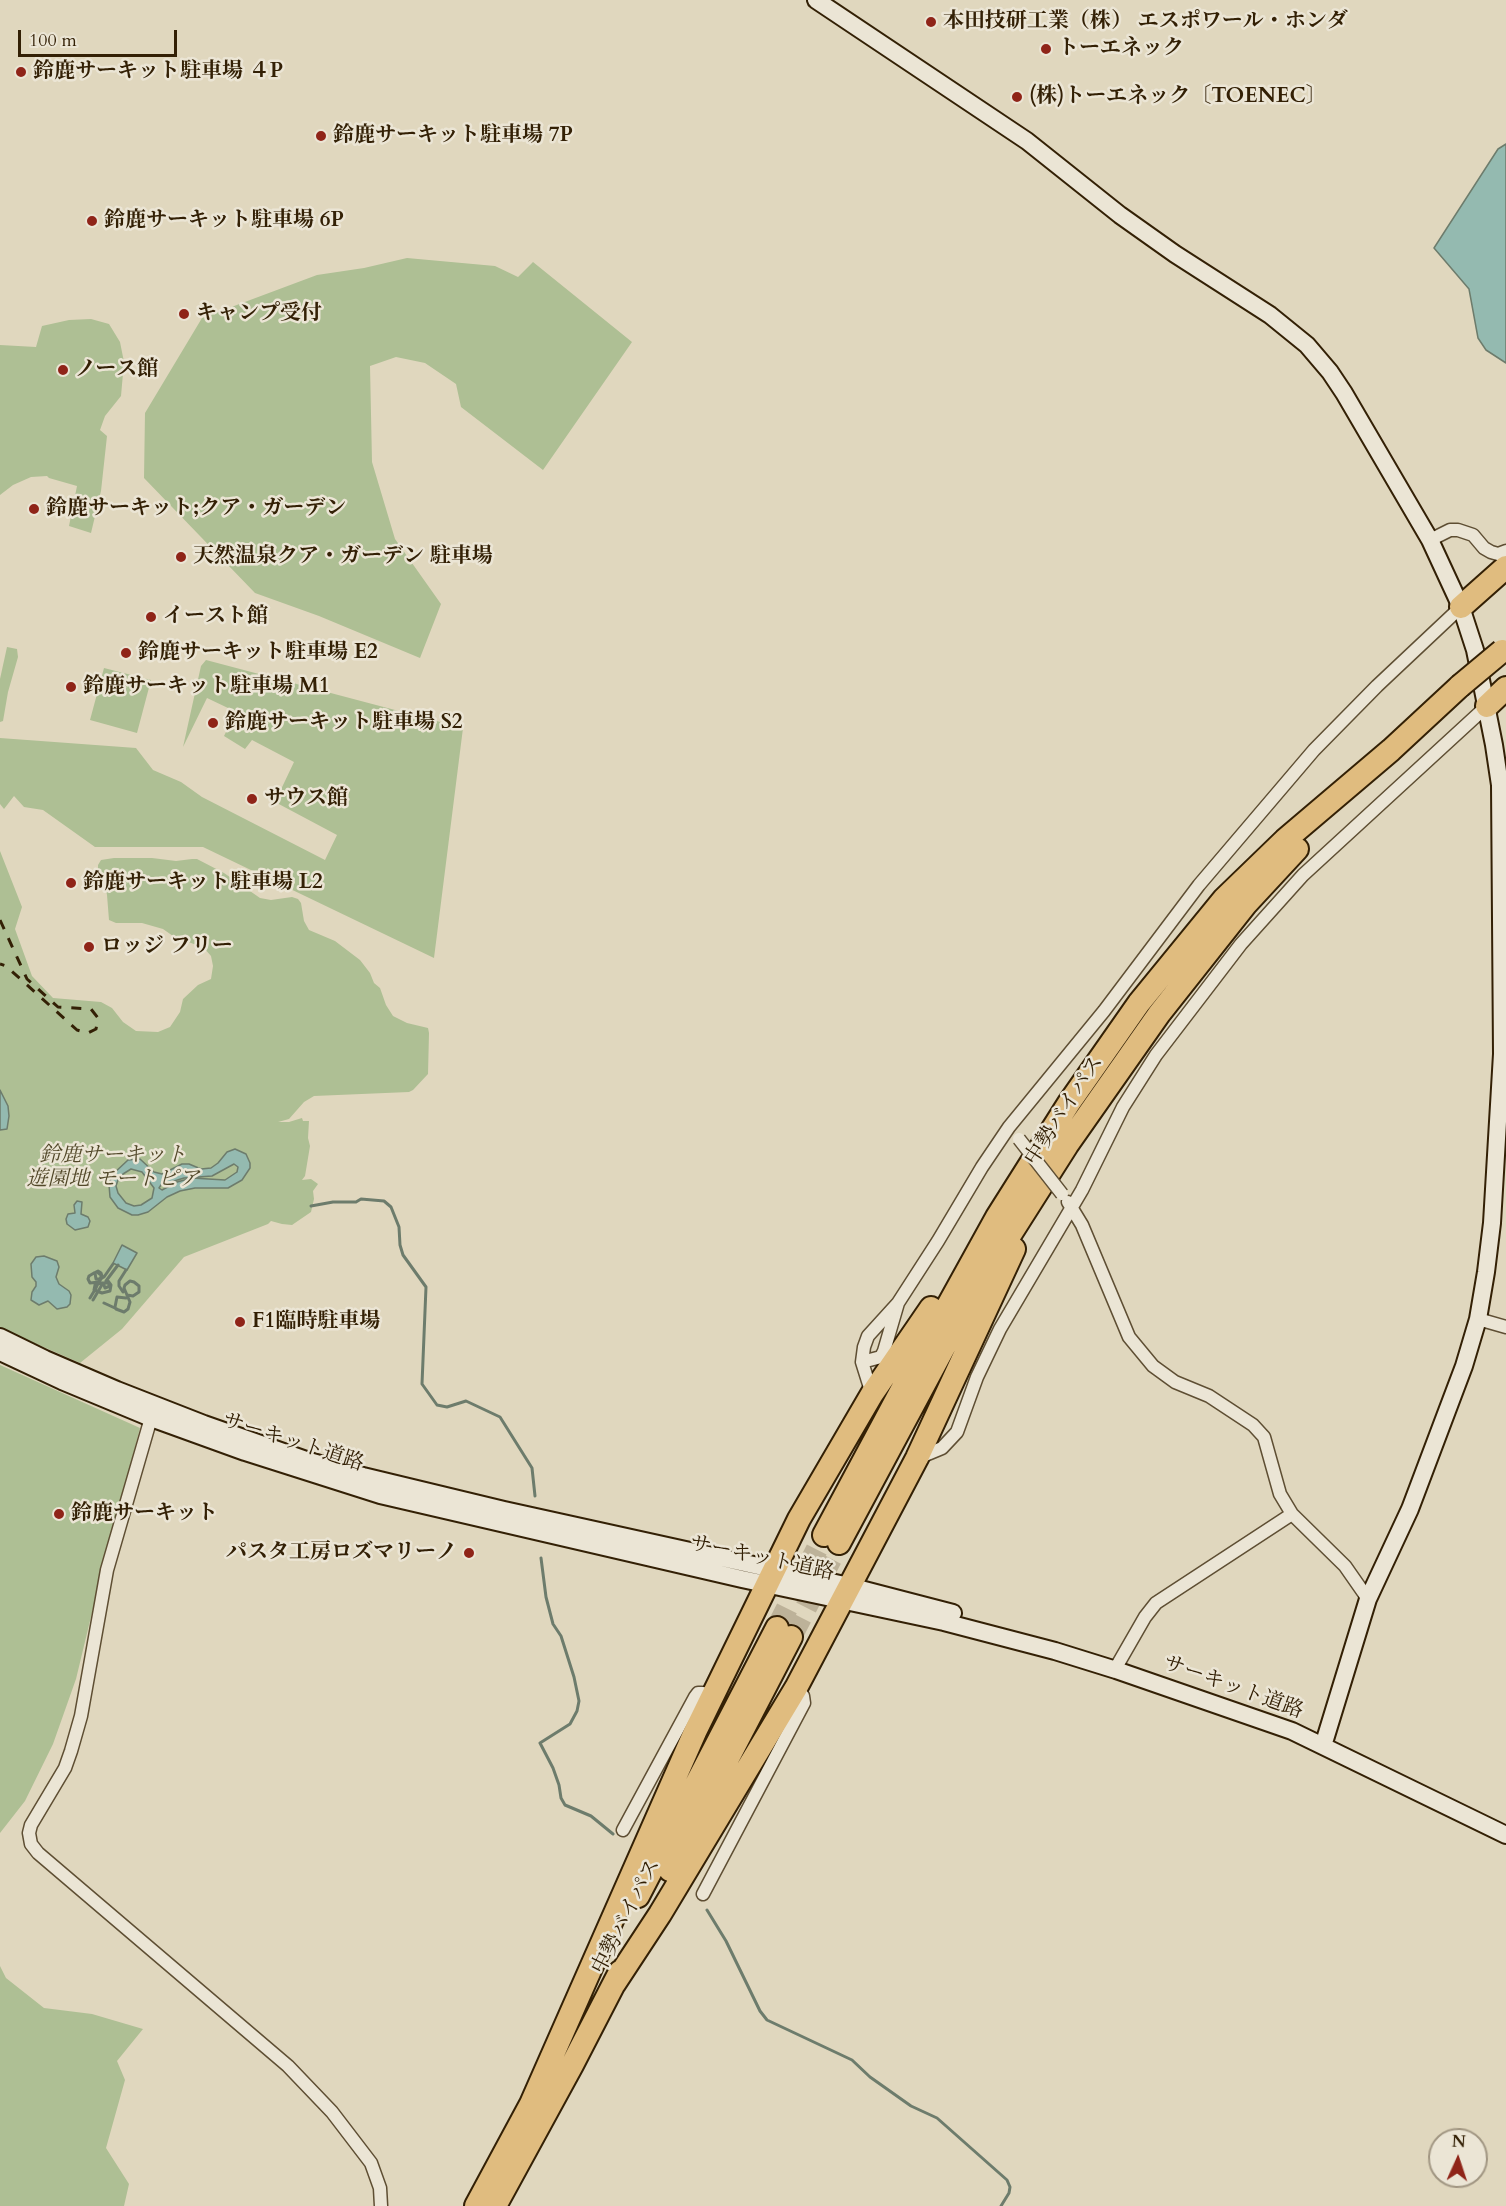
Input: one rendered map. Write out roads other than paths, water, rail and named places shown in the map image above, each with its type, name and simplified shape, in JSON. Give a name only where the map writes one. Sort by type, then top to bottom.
[{"type":"highway","points":[[1461,606],[1506,567]]},
{"type":"highway","name":"中勢バイパス","points":[[1391,750],[1246,904],[1159,1014],[1098,1100],[1052,1189],[973,1293],[831,1539],[913,1369],[997,1217],[1063,1112],[1139,1003],[1224,899],[1285,840],[1391,750],[1504,649]]},
{"type":"highway","points":[[1487,706],[1506,688]]},
{"type":"highway","points":[[614,1984],[660,1914],[796,1688],[917,1458],[1052,1189]]},
{"type":"highway","points":[[531,2104],[712,1695],[799,1519],[872,1394],[997,1217]]},
{"type":"highway","name":"中勢バイパス","points":[[476,2206],[784,1633],[614,1984],[495,2206]]},
{"type":"street","points":[[816,0],[1027,141],[1120,215],[1175,254],[1270,315],[1307,345],[1344,393],[1430,540],[1461,606],[1475,650],[1503,786],[1504,1054],[1491,1223],[1478,1319],[1464,1366],[1410,1509],[1368,1599],[1323,1746]]},
{"type":"street","points":[[1430,540],[1450,530],[1458,530],[1473,535],[1484,548],[1491,552],[1498,554],[1506,551]]},
{"type":"street","points":[[872,1394],[862,1362],[868,1336],[898,1303],[1009,1126],[1104,1011],[1199,885],[1314,750],[1461,606]]},
{"type":"street","points":[[917,1458],[942,1448],[957,1432],[977,1377],[1000,1329],[1072,1207],[1123,1107],[1156,1054],[1241,944],[1302,875],[1487,706]]},
{"type":"street","points":[[1019,1139],[1052,1189],[1072,1207],[1082,1225],[1129,1336],[1154,1366],[1175,1382],[1209,1396],[1253,1425],[1264,1437],[1281,1494],[1292,1514],[1345,1566],[1368,1599]]},
{"type":"street","points":[[862,1362],[881,1357],[885,1351],[898,1303]]},
{"type":"street","points":[[1478,1319],[1506,1327]]},
{"type":"street","name":"サーキット道路","points":[[0,1337],[153,1411],[245,1452],[380,1495],[845,1593],[1116,1670],[1292,1731],[1506,1835]]},
{"type":"street","name":"サーキット道路","points":[[0,1352],[62,1381],[153,1411]]},
{"type":"street","points":[[153,1411],[107,1570],[81,1716],[65,1768],[31,1825],[29,1833],[31,1844],[38,1853],[295,2073],[332,2112],[371,2163],[380,2188],[381,2206]]},
{"type":"street","points":[[1118,1664],[1145,1617],[1156,1603],[1292,1514]]},
{"type":"street","points":[[845,1593],[973,1618],[1118,1664],[1228,1703],[1292,1731]]},
{"type":"street","points":[[703,1894],[804,1703],[803,1696],[796,1688]]},
{"type":"street","points":[[623,1830],[695,1697],[698,1693],[712,1695]]},
{"type":"water","points":[[1506,144],[1506,363],[1486,350],[1478,338],[1469,289],[1434,248],[1498,149]]},
{"type":"water","points":[[0,1090],[8,1106],[9,1116],[7,1129],[0,1130]]},
{"type":"water","points":[[235,1149],[246,1154],[250,1163],[250,1168],[242,1180],[228,1188],[195,1188],[180,1191],[167,1197],[148,1212],[138,1215],[132,1215],[118,1208],[110,1197],[109,1185],[112,1175],[128,1160],[140,1159],[154,1172],[162,1174],[182,1164],[201,1169],[211,1168],[227,1152]],"holes":[[[234,1164],[238,1167],[237,1172],[225,1180],[192,1178],[177,1182],[162,1190],[159,1188],[161,1185],[184,1178],[212,1176]],[[131,1169],[142,1172],[154,1188],[152,1198],[141,1205],[134,1206],[126,1203],[118,1193],[116,1186],[123,1174]]]},
{"type":"water","points":[[77,1201],[82,1202],[81,1214],[88,1217],[90,1221],[88,1227],[75,1230],[67,1224],[66,1219],[68,1214],[75,1213],[74,1205]]},
{"type":"water","points":[[122,1245],[137,1253],[127,1270],[113,1263]]},
{"type":"water","points":[[44,1256],[57,1261],[59,1267],[56,1277],[59,1284],[71,1295],[70,1304],[67,1307],[57,1309],[48,1301],[39,1305],[31,1300],[36,1282],[32,1277],[31,1264],[36,1257]]},
{"type":"waterway","points":[[311,1206],[333,1202],[356,1202],[361,1199],[384,1201],[391,1207],[399,1227],[403,1255],[426,1287],[422,1384],[437,1405],[447,1407],[466,1401],[500,1417],[532,1468],[535,1496]]},
{"type":"waterway","points":[[90,1298],[96,1288],[100,1279],[101,1277],[101,1275],[97,1272],[94,1273],[89,1276],[90,1283],[99,1282],[101,1279],[102,1278],[102,1276],[101,1273],[98,1271],[96,1272],[95,1273],[96,1279],[100,1279],[104,1277],[113,1264]]},
{"type":"waterway","points":[[106,1281],[118,1265]]},
{"type":"waterway","points":[[123,1292],[119,1281],[126,1270]]},
{"type":"waterway","points":[[104,1285],[105,1288],[110,1286],[108,1283],[101,1283],[95,1285],[94,1290],[102,1293],[110,1291],[111,1285],[108,1281]]},
{"type":"waterway","points":[[116,1309],[124,1312],[128,1309],[130,1302],[124,1288],[125,1285],[130,1281],[139,1286],[139,1292],[133,1296],[127,1295]]},
{"type":"waterway","points":[[93,1300],[103,1283]]},
{"type":"waterway","points":[[115,1307],[117,1297],[126,1298]]},
{"type":"waterway","points":[[104,1303],[117,1309]]},
{"type":"waterway","points":[[541,1558],[546,1597],[553,1624],[561,1636],[579,1701],[570,1724],[540,1743],[553,1768],[565,1805],[591,1816],[613,1834]]},
{"type":"waterway","points":[[707,1910],[726,1941],[760,2011],[767,2020],[852,2060],[870,2077],[911,2106],[937,2118],[1007,2180],[1010,2187],[1009,2193],[1001,2206]]},
{"type":"tunnel","points":[[777,1628],[824,1535]]},
{"type":"tunnel","points":[[791,1637],[839,1543]]},
{"type":"railway","points":[[0,920],[27,979],[58,1007],[91,1009],[98,1018],[96,1029],[88,1033],[77,1030],[6,966],[0,964]]},
{"type":"place","name":"本田技研工業（株） エスポワール・ホンダ","points":[[931,22]]},
{"type":"place","name":"トーエネック","points":[[1046,49]]},
{"type":"place","name":"鈴鹿サーキット駐車場 ４P","points":[[21,72]]},
{"type":"place","name":"(株)トーエネック〔TOENEC〕","points":[[1017,97]]},
{"type":"place","name":"鈴鹿サーキット駐車場 7P","points":[[321,136]]},
{"type":"place","name":"鈴鹿サーキット駐車場 6P","points":[[92,221]]},
{"type":"place","name":"キャンプ受付","points":[[184,314]]},
{"type":"place","name":"ノース館","points":[[63,370]]},
{"type":"place","name":"鈴鹿サーキット;クア・ガーデン","points":[[34,509]]},
{"type":"place","name":"天然温泉クア・ガーデン 駐車場","points":[[181,557]]},
{"type":"place","name":"イースト館","points":[[151,617]]},
{"type":"place","name":"鈴鹿サーキット駐車場 E2","points":[[126,653]]},
{"type":"place","name":"鈴鹿サーキット駐車場 M1","points":[[71,687]]},
{"type":"place","name":"鈴鹿サーキット駐車場 S2","points":[[213,723]]},
{"type":"place","name":"サウス館","points":[[252,799]]},
{"type":"place","name":"鈴鹿サーキット駐車場 L2","points":[[71,883]]},
{"type":"place","name":"ロッジ フリー","points":[[89,947]]},
{"type":"place","name":"F1臨時駐車場","points":[[240,1322]]},
{"type":"place","name":"鈴鹿サーキット","points":[[59,1514]]},
{"type":"place","name":"パスタ工房ロズマリーノ","points":[[469,1553]]},
{"type":"park label","name":"鈴鹿サーキット 遊園地 モートピア","points":[[113,1168]]}]
